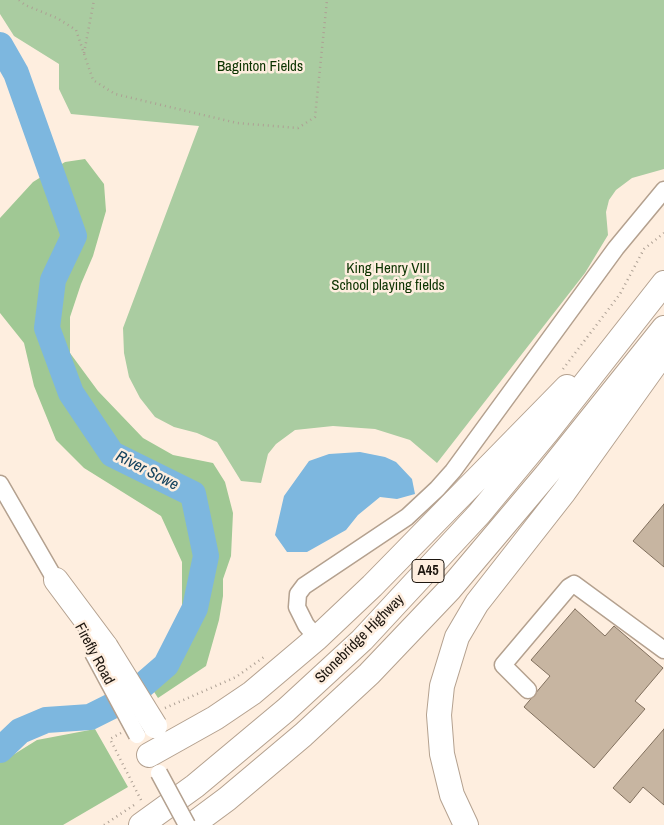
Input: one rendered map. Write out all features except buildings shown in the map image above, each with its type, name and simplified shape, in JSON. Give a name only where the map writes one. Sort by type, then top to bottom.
[{"type":"highway","name":"Stonebridge Highway","points":[[141,825],[195,786],[286,710],[362,640],[478,514],[547,432],[664,283]]},
{"type":"highway","name":"Stonebridge Highway","points":[[192,825],[227,799],[304,735],[369,674],[449,590],[547,474],[664,328]]},
{"type":"highway","points":[[154,764],[179,738],[215,718],[252,693],[317,638],[372,586],[536,416],[624,332]]},
{"type":"highway","points":[[466,825],[452,795],[442,754],[439,715],[442,686],[457,637],[477,603],[564,492],[664,352]]},
{"type":"highway","points":[[56,580],[100,650],[146,730],[179,738]]},
{"type":"street","points":[[317,638],[306,625],[297,607],[298,594],[304,586],[407,517],[437,489],[453,471],[616,248],[664,190]]},
{"type":"street","points":[[0,484],[56,580]]},
{"type":"street","points":[[528,690],[502,665],[569,587],[574,584],[664,650]]},
{"type":"street","points":[[146,730],[154,764],[187,825]]},
{"type":"path","points":[[19,0],[25,5],[57,18],[76,30],[93,80],[115,94],[237,123],[298,128],[315,117],[326,0]]},
{"type":"path","points":[[84,54],[94,0]]},
{"type":"path","points":[[558,375],[620,294],[644,249],[664,233]]},
{"type":"path","points":[[104,825],[141,800]]},
{"type":"green space","name":"King Henry VIII School playing fields","points":[[0,0],[664,0],[664,169],[632,178],[616,190],[609,200],[606,212],[608,235],[585,273],[437,463],[410,440],[375,429],[333,426],[295,430],[276,444],[268,454],[261,483],[241,481],[217,442],[197,433],[174,427],[155,417],[140,398],[129,377],[124,353],[123,328],[199,126],[71,114],[59,89],[59,64],[14,36],[0,14]]},
{"type":"green space","points":[[85,159],[104,184],[106,211],[93,256],[70,317],[70,353],[98,391],[143,438],[173,455],[213,463],[225,482],[233,513],[231,556],[223,579],[223,596],[219,620],[206,666],[158,698],[151,687],[167,657],[182,607],[182,562],[161,516],[84,468],[56,440],[34,386],[24,343],[0,313],[0,218],[33,182],[65,162]]},
{"type":"green space","points":[[95,729],[128,787],[63,825],[0,825],[0,763],[37,740]]},
{"type":"water","points":[[360,452],[385,457],[396,462],[412,479],[415,494],[397,499],[380,497],[358,515],[346,530],[307,552],[287,552],[275,535],[284,496],[309,461],[329,454]]},
{"type":"waterway","name":"River Sowe","points":[[0,45],[16,73],[74,236],[53,280],[47,328],[71,393],[112,454],[193,494],[206,556],[195,608],[166,665],[128,698],[90,717],[46,720],[20,731],[0,750]]},
{"type":"park label","name":"Baginton Fields","points":[[260,67]]}]
